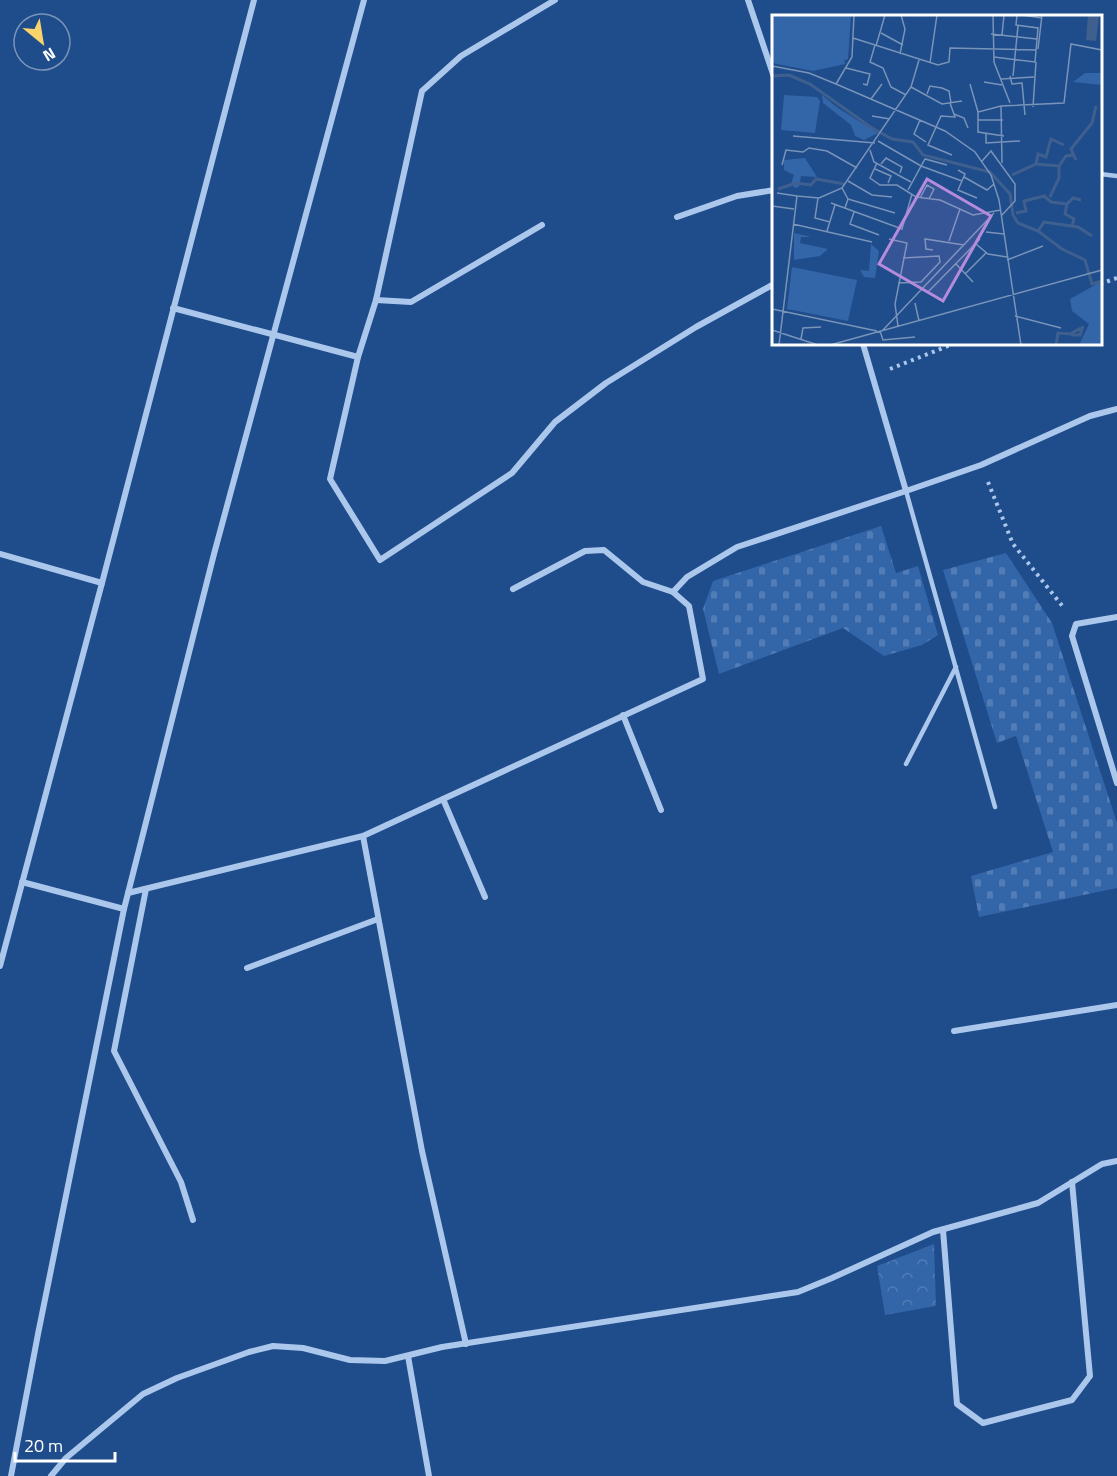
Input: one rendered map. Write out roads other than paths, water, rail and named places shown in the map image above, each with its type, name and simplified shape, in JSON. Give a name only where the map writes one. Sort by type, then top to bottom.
[{"type":"street","points":[[0,966],[254,0]]},
{"type":"street","points":[[11,1476],[124,909],[214,554],[364,0]]},
{"type":"street","points":[[555,0],[461,56],[422,92],[376,300],[358,357],[330,479],[380,560],[512,473],[555,422],[606,383],[696,327],[772,285]]},
{"type":"street","points":[[748,0],[772,71]]},
{"type":"street","points":[[677,217],[737,196],[772,190]]},
{"type":"street","points":[[376,300],[411,303],[542,225]]},
{"type":"street","points":[[173,308],[358,357]]},
{"type":"street","points":[[863,345],[874,375],[906,491]]},
{"type":"street","points":[[673,592],[687,577],[737,547],[981,465],[1090,416],[1117,409]]},
{"type":"street","points":[[128,893],[363,836],[703,679],[689,606],[673,592],[643,582],[604,550],[585,551],[513,589]]},
{"type":"street","points":[[0,554],[102,583]]},
{"type":"street","points":[[1117,617],[1076,624],[1072,636],[1117,783]]},
{"type":"street","points":[[623,715],[661,810]]},
{"type":"street","points":[[442,799],[485,897]]},
{"type":"street","points":[[363,836],[422,1151],[466,1344]]},
{"type":"street","points":[[22,882],[124,909]]},
{"type":"street","points":[[146,889],[114,1051],[180,1182],[193,1220]]},
{"type":"street","points":[[247,968],[378,919]]},
{"type":"street","points":[[954,1031],[1117,1005]]},
{"type":"street","points":[[51,1476],[66,1458],[143,1394],[177,1378],[249,1352],[273,1346],[303,1348],[350,1360],[385,1361],[466,1344],[798,1292],[893,1249],[943,1230],[1038,1203],[1102,1164],[1117,1161]]},
{"type":"street","points":[[943,1230],[957,1404],[983,1422],[1072,1400],[1090,1376],[1072,1182]]},
{"type":"street","points":[[408,1356],[429,1476]]},
{"type":"lane","points":[[1102,174],[1117,176]]},
{"type":"lane","points":[[906,491],[995,807]]},
{"type":"lane","points":[[906,764],[956,667]]}]
